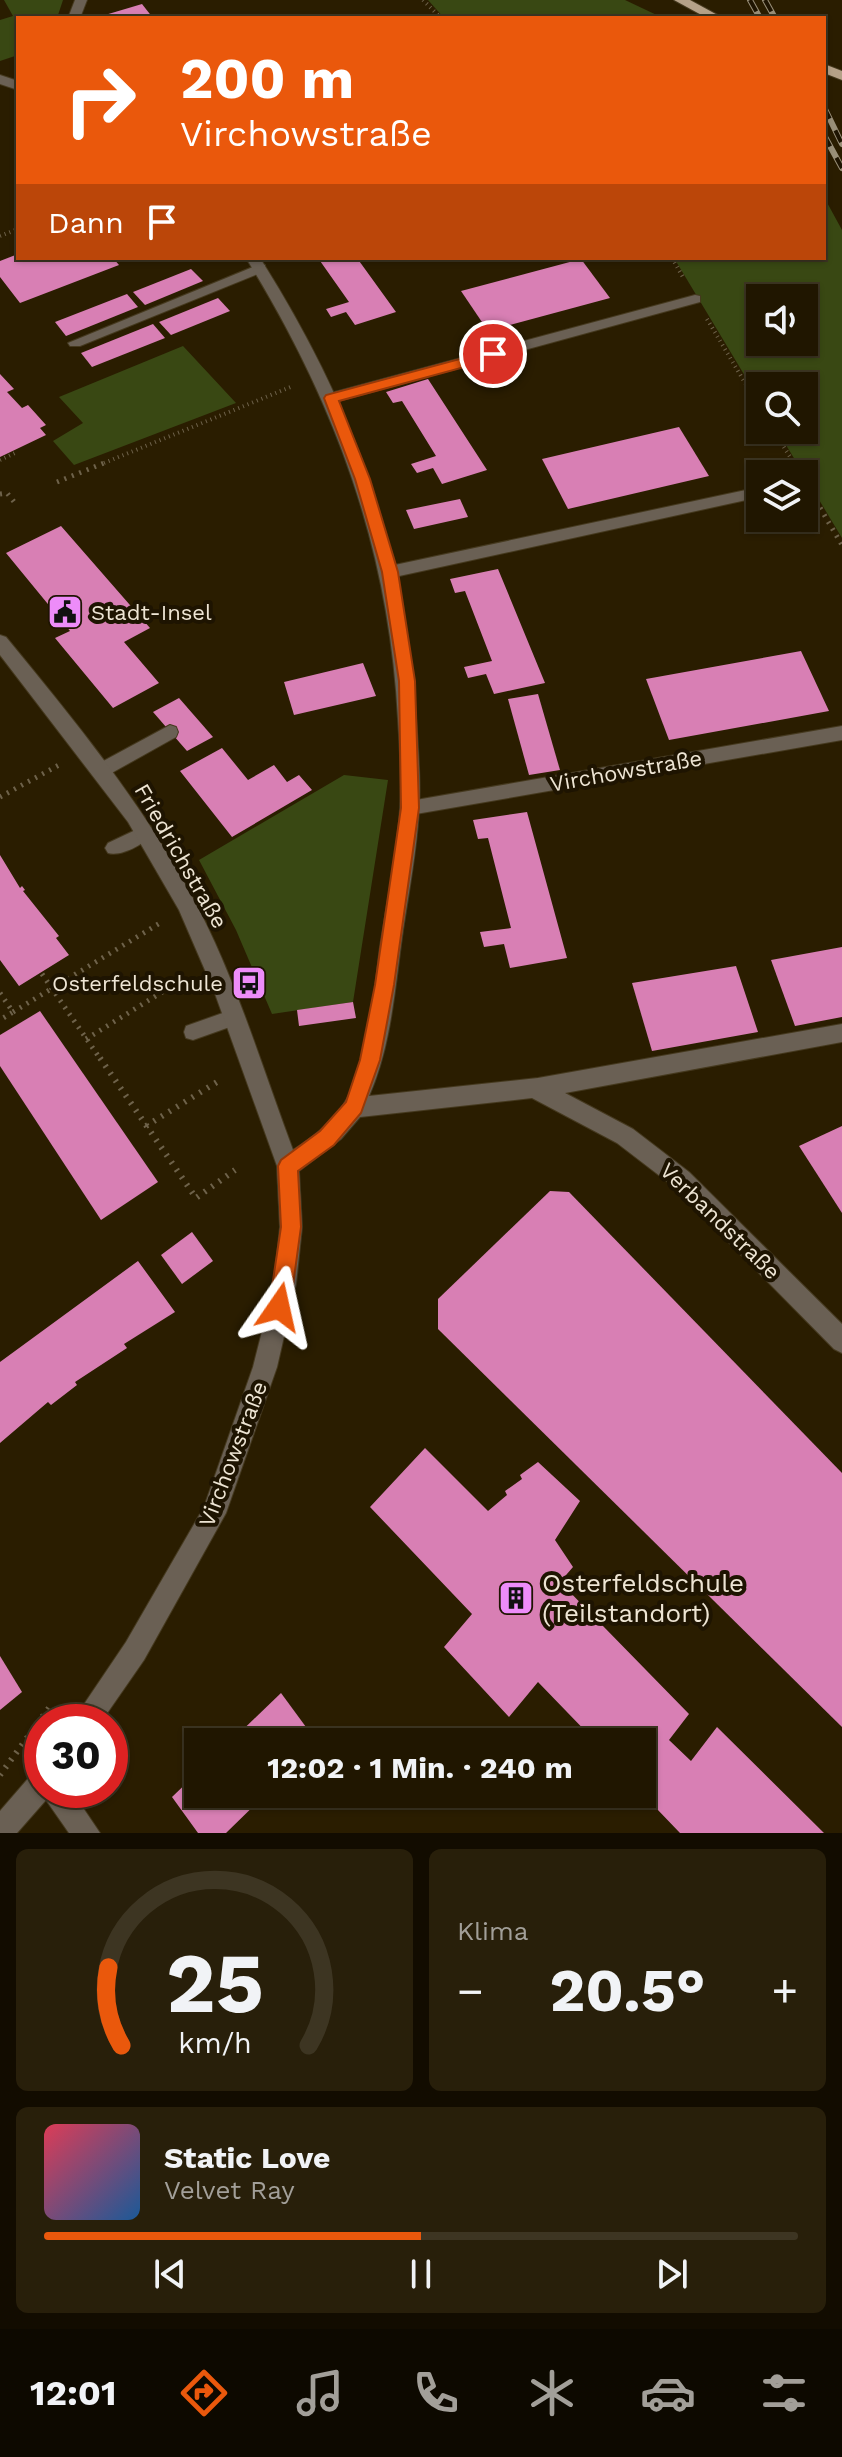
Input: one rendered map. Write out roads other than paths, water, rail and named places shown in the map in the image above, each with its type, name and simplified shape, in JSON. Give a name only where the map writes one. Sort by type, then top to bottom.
[{"type":"main road","points":[[680,0],[713,16]]},
{"type":"street","points":[[256,263],[320,375],[363,479],[390,572],[407,681],[410,808],[382,1000],[370,1060],[354,1107],[327,1138],[288,1166]]},
{"type":"street","name":"Friedrichstraße","points":[[0,642],[102,770],[187,906],[234,1017],[288,1166]]},
{"type":"street","points":[[354,1107],[424,1104],[536,1089],[842,1033]]},
{"type":"street","name":"Verbandstraße","points":[[536,1089],[625,1136],[681,1179],[842,1341]]},
{"type":"street","name":"Virchowstraße","points":[[98,1704],[135,1651],[214,1513],[265,1367],[285,1284],[291,1227],[288,1166]]},
{"type":"street","points":[[0,1832],[24,1805]]},
{"type":"street","points":[[68,1808],[86,1833]]},
{"type":"lane","points":[[75,343],[256,263]]},
{"type":"lane","points":[[331,398],[695,299]]},
{"type":"lane","points":[[390,572],[746,495]]},
{"type":"lane","points":[[102,770],[170,732]]},
{"type":"lane","name":"Virchowstraße","points":[[410,808],[842,733]]},
{"type":"lane","points":[[114,848],[144,833]]},
{"type":"lane","points":[[193,1032],[234,1017]]},
{"type":"railway","points":[[750,0],[759,16]]},
{"type":"railway","points":[[765,0],[774,16]]},
{"type":"railway","points":[[826,111],[842,144]]},
{"type":"railway","points":[[826,139],[842,168]]},
{"type":"place","name":"Stadt-Insel","points":[[65,612]]},
{"type":"place","name":"Osterfeldschule","points":[[249,983]]},
{"type":"place","name":"Osterfeldschule (Teilstandort)","points":[[516,1598]]}]
